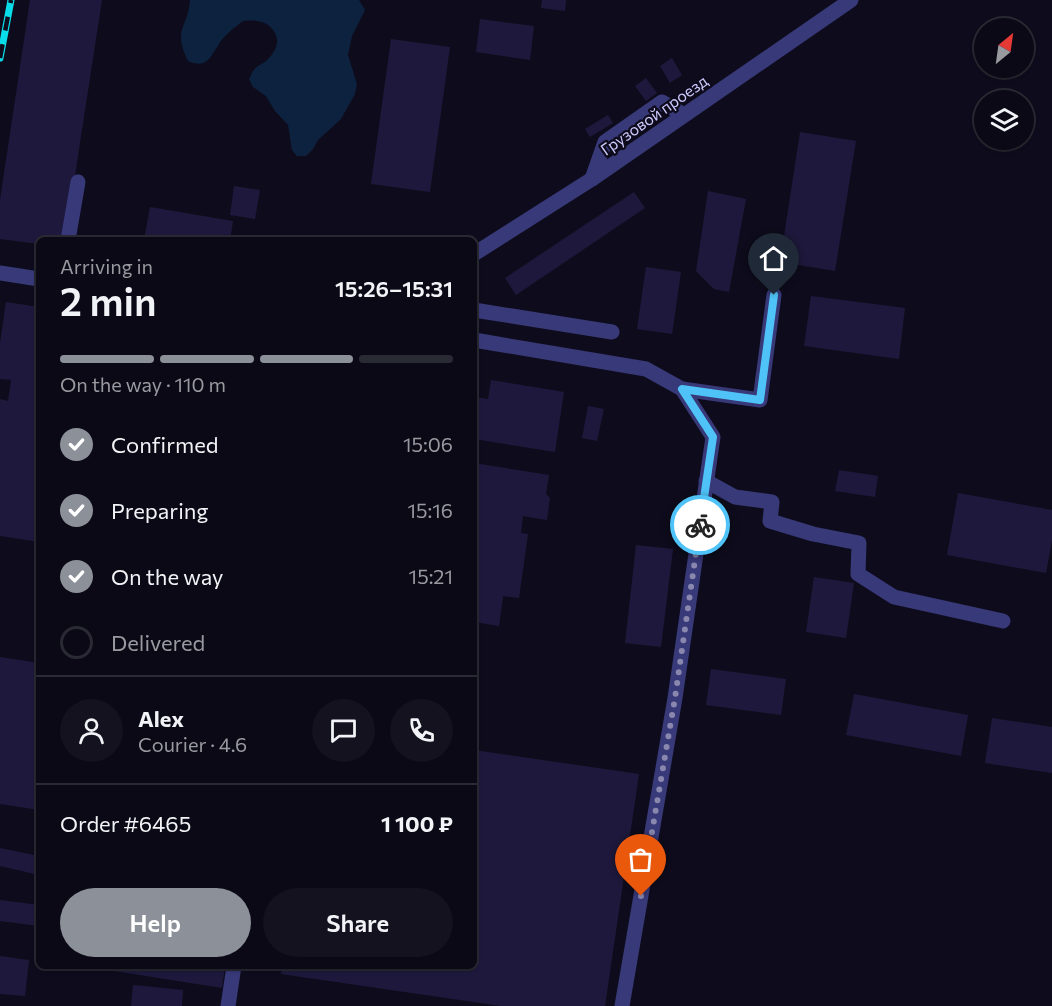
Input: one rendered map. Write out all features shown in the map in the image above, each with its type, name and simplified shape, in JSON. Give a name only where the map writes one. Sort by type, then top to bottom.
[{"type":"street","name":"Грузовой проезд","points":[[477,252],[592,179],[851,0]]},
{"type":"street","points":[[592,179],[605,142],[662,102],[684,116]]},
{"type":"street","points":[[69,237],[78,182]]},
{"type":"street","points":[[0,273],[36,279]]},
{"type":"street","points":[[477,341],[646,369],[682,389],[760,400],[774,295]]},
{"type":"street","points":[[477,310],[612,332]]},
{"type":"street","points":[[622,1006],[675,698],[713,437],[682,389]]},
{"type":"street","points":[[706,481],[735,497],[772,502],[770,521],[813,534],[859,543],[858,574],[894,597],[1003,621]]},
{"type":"street","points":[[228,1006],[234,969]]},
{"type":"water","points":[[190,0],[359,0],[365,10],[352,36],[348,55],[357,84],[355,94],[341,119],[318,140],[306,156],[297,156],[292,150],[288,125],[275,111],[266,96],[253,87],[249,79],[255,69],[271,56],[275,49],[277,38],[273,30],[263,22],[243,21],[225,36],[208,60],[200,64],[188,61],[183,50],[181,35]]},
{"type":"building","points":[[30,0],[102,0],[65,237],[36,237],[36,244],[0,239],[0,200]]},
{"type":"building","points":[[542,0],[566,0],[565,11],[541,8]]},
{"type":"building","points":[[480,19],[534,26],[530,60],[476,52]]},
{"type":"building","points":[[391,39],[450,47],[430,192],[371,184]]},
{"type":"building","points":[[672,58],[682,75],[670,83],[660,66]]},
{"type":"building","points":[[646,78],[657,93],[646,101],[635,86]]},
{"type":"building","points":[[608,115],[613,123],[590,137],[585,129]]},
{"type":"building","points":[[800,132],[856,141],[835,271],[780,262]]},
{"type":"building","points":[[234,186],[260,190],[255,219],[230,215]]},
{"type":"building","points":[[708,191],[746,199],[729,292],[714,289],[696,271]]},
{"type":"building","points":[[634,192],[645,208],[516,295],[505,278]]},
{"type":"building","points":[[150,207],[233,221],[230,237],[145,237]]},
{"type":"building","points":[[646,267],[681,272],[672,334],[637,329]]},
{"type":"building","points":[[811,296],[905,308],[899,359],[804,346]]},
{"type":"building","points":[[6,302],[36,307],[36,542],[0,536],[0,399],[8,401],[11,380],[0,379],[0,343]]},
{"type":"building","points":[[491,380],[564,392],[555,452],[477,439],[477,397],[488,399]]},
{"type":"building","points":[[588,406],[604,409],[597,441],[582,438]]},
{"type":"building","points":[[477,463],[549,475],[546,494],[550,498],[547,520],[523,516],[521,533],[528,534],[519,598],[503,596],[499,626],[477,622]]},
{"type":"building","points":[[839,470],[878,476],[875,497],[835,491]]},
{"type":"building","points":[[958,493],[1052,510],[1052,540],[1046,573],[947,555]]},
{"type":"building","points":[[636,545],[673,549],[661,647],[625,643]]},
{"type":"building","points":[[814,577],[854,583],[846,638],[806,632]]},
{"type":"building","points":[[0,657],[36,663],[36,810],[0,804]]},
{"type":"building","points":[[711,669],[786,679],[781,715],[706,705]]},
{"type":"building","points":[[854,694],[968,715],[961,756],[846,735]]},
{"type":"building","points":[[992,718],[1052,727],[1052,773],[985,763]]},
{"type":"building","points":[[477,750],[639,774],[605,1006],[501,1006],[281,974],[282,969],[477,969]]},
{"type":"building","points":[[0,848],[36,855],[36,874],[0,866]]},
{"type":"building","points":[[0,900],[36,905],[36,926],[0,921]]},
{"type":"building","points":[[0,956],[29,960],[25,996],[0,994]]},
{"type":"building","points":[[102,969],[225,969],[222,988]]},
{"type":"building","points":[[133,985],[183,990],[182,1006],[131,1006]]},
{"type":"railway","points":[[0,58],[11,0]]},
{"type":"way so far","points":[[641,896],[675,698],[700,525]]},
{"type":"route","points":[[700,525],[713,437],[682,389],[760,400],[774,295]]}]
